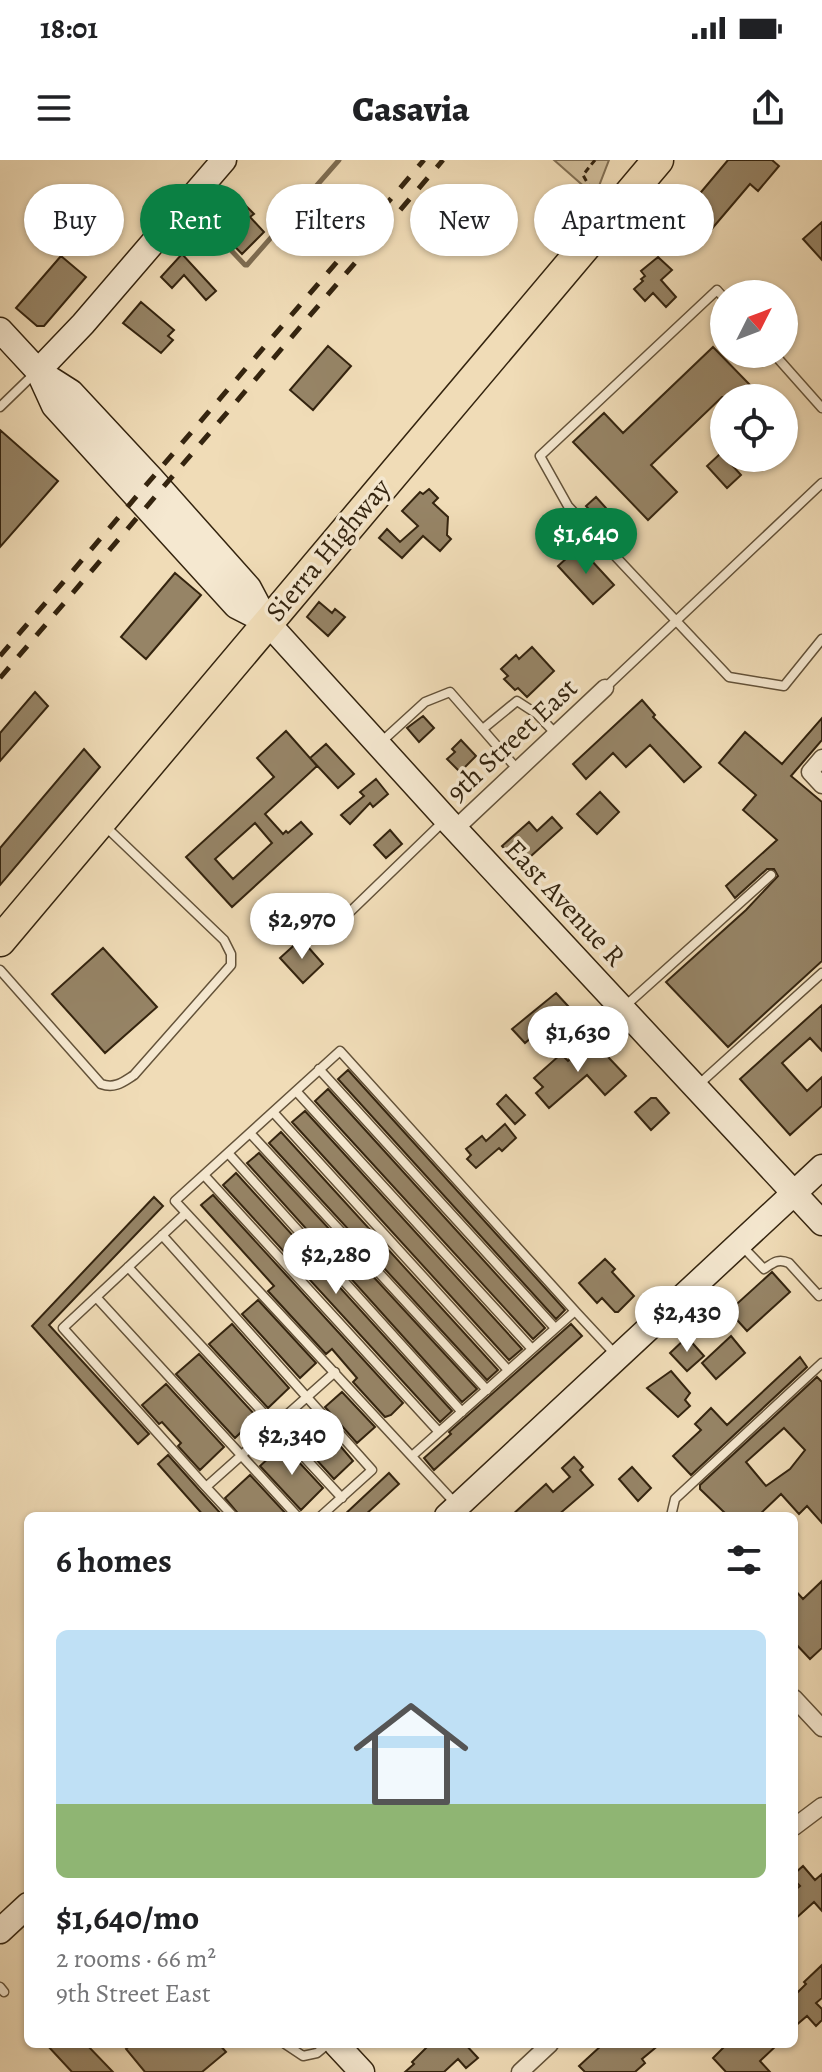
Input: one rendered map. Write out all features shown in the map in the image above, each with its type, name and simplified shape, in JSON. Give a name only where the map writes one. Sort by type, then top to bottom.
[{"type":"highway","name":"Sierra Highway","points":[[0,941],[658,160]]},
{"type":"main road","points":[[38,371],[83,324],[224,160]]},
{"type":"main road","name":"East Avenue R","points":[[0,330],[38,371],[54,406],[236,606],[267,622],[450,824],[822,1223]]},
{"type":"main road","points":[[453,1511],[822,1167]]},
{"type":"main road","points":[[0,1931],[24,1909]]},
{"type":"main road","points":[[340,2048],[362,2072]]},
{"type":"street","name":"9th Street East","points":[[450,824],[518,770],[605,688]]},
{"type":"street","points":[[822,758],[810,772],[822,785]]},
{"type":"street","points":[[798,1702],[822,1728]]},
{"type":"street","points":[[798,1824],[822,1806]]},
{"type":"street","points":[[520,2072],[546,2048]]},
{"type":"lane","points":[[710,297],[540,456],[568,506],[729,677],[784,686],[822,639]]},
{"type":"lane","points":[[786,368],[822,408]]},
{"type":"lane","points":[[0,407],[38,371]]},
{"type":"lane","points":[[605,688],[822,483]]},
{"type":"lane","points":[[379,745],[425,702],[450,692],[518,770]]},
{"type":"lane","points":[[484,728],[517,701],[537,714],[557,734]]},
{"type":"lane","points":[[0,970],[101,1084],[118,1086],[134,1075],[231,965],[231,954],[224,940],[101,821]]},
{"type":"lane","points":[[326,935],[450,824]]},
{"type":"lane","points":[[623,1008],[771,875]]},
{"type":"lane","points":[[697,1087],[822,973]]},
{"type":"lane","points":[[453,1511],[412,1456],[175,1201],[340,1051],[618,1358]]},
{"type":"lane","points":[[319,1069],[555,1328]]},
{"type":"lane","points":[[296,1091],[532,1349]]},
{"type":"lane","points":[[273,1112],[508,1370]]},
{"type":"lane","points":[[250,1133],[487,1390]]},
{"type":"lane","points":[[228,1153],[462,1412]]},
{"type":"lane","points":[[204,1175],[439,1432]]},
{"type":"lane","points":[[186,1213],[63,1328],[229,1512]]},
{"type":"lane","points":[[162,1235],[372,1470],[326,1512]]},
{"type":"lane","points":[[741,1245],[764,1269],[776,1261],[789,1263],[821,1296]]},
{"type":"lane","points":[[128,1267],[342,1498]]},
{"type":"lane","points":[[96,1297],[293,1512]]},
{"type":"lane","points":[[412,1456],[575,1311]]},
{"type":"lane","points":[[672,1512],[675,1499],[822,1363]]},
{"type":"lane","points":[[206,1487],[335,1372]]},
{"type":"lane","points":[[291,2048],[303,2056],[323,2048]]},
{"type":"path","points":[[588,184],[583,175],[595,160]]},
{"type":"shaded area","points":[[554,160],[609,160],[600,184],[581,184]]},
{"type":"building","points":[[728,160],[772,160],[779,166],[758,191],[750,184],[714,226],[714,184],[708,184]]},
{"type":"building","points":[[250,217],[264,232],[250,246]]},
{"type":"building","points":[[822,222],[822,260],[803,239]]},
{"type":"building","points":[[61,256],[86,277],[44,326],[37,326],[16,308]]},
{"type":"building","points":[[180,256],[184,256],[216,291],[206,300],[184,275],[172,288],[161,277]]},
{"type":"building","points":[[658,257],[672,270],[661,280],[676,297],[666,307],[653,293],[645,301],[634,289],[645,276],[641,271]]},
{"type":"building","points":[[141,302],[174,330],[168,336],[173,340],[161,353],[123,323]]},
{"type":"building","points":[[328,346],[351,366],[313,410],[290,390]]},
{"type":"building","points":[[710,350],[710,368],[733,368],[749,384],[710,384],[710,408],[651,465],[677,492],[648,520],[573,442],[604,413],[623,433]]},
{"type":"building","points":[[0,430],[58,481],[0,547]]},
{"type":"building","points":[[712,472],[738,472],[741,475],[727,488]]},
{"type":"building","points":[[429,489],[438,498],[433,503],[448,517],[447,535],[451,539],[440,551],[423,536],[402,558],[379,538],[387,529],[400,542],[418,526],[402,511],[420,492],[423,494]]},
{"type":"building","points":[[596,497],[615,518],[605,527],[586,506]]},
{"type":"building","points":[[579,547],[614,585],[593,604],[558,566]]},
{"type":"building","points":[[175,573],[201,595],[146,659],[121,637]]},
{"type":"building","points":[[319,602],[332,613],[335,609],[345,617],[328,636],[307,617]]},
{"type":"building","points":[[532,647],[554,671],[527,697],[504,679],[508,676],[501,669],[516,655],[519,659]]},
{"type":"building","points":[[35,692],[48,706],[0,761],[0,733]]},
{"type":"building","points":[[642,700],[655,715],[653,717],[701,767],[684,782],[650,745],[626,767],[613,753],[586,779],[573,764]]},
{"type":"building","points":[[423,716],[434,728],[419,742],[407,728]]},
{"type":"building","points":[[822,718],[822,740],[791,776],[822,802],[822,961],[728,1047],[666,982],[746,910],[778,876],[774,869],[767,869],[735,898],[726,886],[777,840],[743,810],[756,795],[719,763],[745,732],[782,764]]},
{"type":"building","points":[[286,731],[317,766],[265,814],[283,834],[301,822],[312,834],[232,907],[186,857],[274,777],[257,758]],"holes":[[[255,823],[272,843],[233,879],[215,859]]]},
{"type":"building","points":[[461,740],[476,756],[460,772],[447,759]]},
{"type":"building","points":[[326,744],[354,774],[338,788],[310,758]]},
{"type":"building","points":[[84,749],[100,767],[0,885],[0,848]]},
{"type":"building","points":[[376,779],[388,794],[373,807],[370,803],[350,824],[341,815],[364,796],[360,792]]},
{"type":"building","points":[[600,792],[619,812],[597,834],[577,814]]},
{"type":"building","points":[[552,817],[562,828],[520,866],[502,846],[529,822],[537,831]]},
{"type":"building","points":[[390,830],[402,844],[386,858],[374,845]]},
{"type":"building","points":[[301,939],[323,964],[303,983],[280,958]]},
{"type":"building","points":[[103,948],[157,1007],[105,1053],[52,994]]},
{"type":"building","points":[[556,993],[568,1006],[525,1043],[512,1029]]},
{"type":"building","points":[[822,1005],[822,1051],[810,1038],[782,1063],[807,1091],[822,1077],[822,1106],[790,1135],[740,1079]]},
{"type":"building","points":[[592,1040],[626,1076],[605,1095],[587,1075],[549,1108],[536,1093],[543,1087],[534,1078],[561,1054],[568,1061]]},
{"type":"building","points":[[348,1070],[565,1310],[556,1319],[338,1079]]},
{"type":"building","points":[[328,1089],[545,1328],[533,1339],[315,1101]]},
{"type":"building","points":[[506,1095],[525,1115],[515,1124],[497,1104]]},
{"type":"building","points":[[651,1098],[656,1098],[669,1113],[651,1130],[635,1112]]},
{"type":"building","points":[[305,1111],[522,1349],[509,1360],[292,1122]]},
{"type":"building","points":[[505,1124],[516,1138],[476,1168],[467,1159],[471,1155],[466,1149],[482,1136],[486,1141]]},
{"type":"building","points":[[281,1132],[498,1370],[487,1380],[269,1143]]},
{"type":"building","points":[[259,1153],[477,1389],[462,1402],[247,1163]]},
{"type":"building","points":[[236,1173],[452,1411],[440,1422],[223,1185]]},
{"type":"building","points":[[213,1195],[403,1403],[391,1415],[385,1417],[353,1382],[357,1378],[332,1349],[326,1354],[268,1291],[274,1286],[201,1205]]},
{"type":"building","points":[[154,1197],[163,1206],[49,1325],[149,1434],[138,1444],[32,1326]]},
{"type":"building","points":[[605,1259],[615,1269],[612,1272],[634,1296],[618,1312],[602,1298],[597,1303],[579,1283]]},
{"type":"building","points":[[772,1272],[790,1292],[747,1331],[729,1311]]},
{"type":"building","points":[[258,1300],[316,1363],[300,1378],[242,1314]]},
{"type":"building","points":[[232,1324],[289,1388],[268,1408],[209,1344]]},
{"type":"building","points":[[571,1324],[582,1336],[434,1470],[424,1458]]},
{"type":"building","points":[[731,1336],[745,1353],[716,1379],[702,1363]]},
{"type":"building","points":[[687,1337],[704,1356],[687,1371],[670,1353]]},
{"type":"building","points":[[199,1354],[257,1417],[235,1438],[176,1374]]},
{"type":"building","points":[[800,1357],[807,1367],[691,1475],[673,1456],[701,1430],[695,1424],[711,1408],[727,1425]]},
{"type":"building","points":[[671,1371],[690,1393],[685,1400],[690,1406],[678,1417],[647,1388]]},
{"type":"building","points":[[817,1377],[822,1382],[822,1523],[807,1506],[799,1514],[781,1494],[762,1512],[724,1512],[700,1489],[700,1485]],"holes":[[[784,1428],[805,1450],[790,1469],[766,1486],[746,1462]]]},
{"type":"building","points":[[166,1384],[224,1447],[200,1470],[178,1446],[181,1443],[142,1405]]},
{"type":"building","points":[[342,1392],[375,1427],[357,1443],[325,1407]]},
{"type":"building","points":[[315,1416],[353,1461],[334,1479],[294,1435]]},
{"type":"building","points":[[283,1445],[323,1488],[301,1510],[260,1466]]},
{"type":"building","points":[[168,1455],[219,1512],[200,1512],[158,1464]]},
{"type":"building","points":[[574,1457],[593,1485],[562,1512],[515,1512],[546,1484],[553,1492],[570,1477],[562,1468]]},
{"type":"building","points":[[632,1467],[651,1488],[638,1501],[619,1479]]},
{"type":"building","points":[[389,1473],[399,1484],[368,1512],[347,1512]]},
{"type":"building","points":[[250,1475],[284,1512],[237,1512],[225,1498]]},
{"type":"building","points":[[822,1581],[822,1648],[810,1659],[798,1646],[798,1593],[803,1599]]},
{"type":"building","points":[[803,1866],[815,1880],[822,1874],[822,1911],[814,1902],[798,1916],[798,1870]]},
{"type":"building","points":[[822,1965],[822,1998],[816,2003],[822,2009],[822,2020],[816,2026],[807,2016],[798,2024],[798,1992],[806,1984],[804,1982]]},
{"type":"building","points":[[50,2048],[90,2048],[113,2072],[72,2072]]},
{"type":"building","points":[[222,2048],[226,2052],[202,2072],[145,2072],[126,2049]]},
{"type":"building","points":[[426,2048],[469,2048],[478,2058],[466,2068],[458,2059],[444,2072],[405,2072],[414,2064],[412,2062]]},
{"type":"building","points":[[599,2048],[655,2048],[642,2059],[645,2063],[635,2072],[585,2072],[579,2066]]},
{"type":"building","points":[[723,2048],[774,2048],[760,2061],[770,2072],[726,2072],[713,2058]]},
{"type":"waterway","points":[[236,256],[247,265],[339,160]]},
{"type":"railway","points":[[0,656],[424,160]]},
{"type":"railway","points":[[0,678],[443,160]]}]
